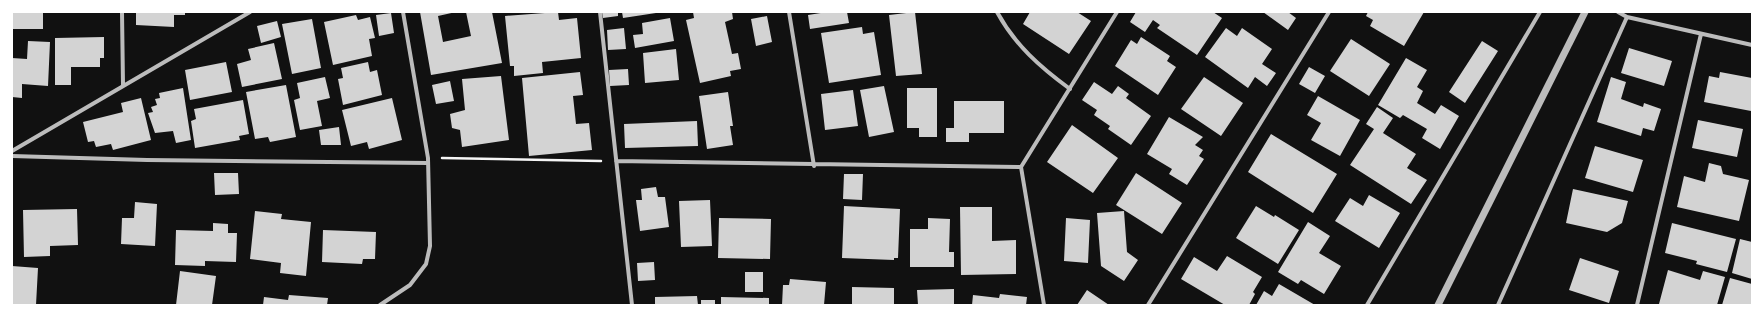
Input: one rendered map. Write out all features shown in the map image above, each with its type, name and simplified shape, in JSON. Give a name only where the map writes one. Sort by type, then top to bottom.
[{"type":"street","points":[[122,12],[123,85]]},
{"type":"street","points":[[12,151],[250,12]]},
{"type":"street","points":[[380,305],[410,285],[426,264],[430,246],[428,163],[403,12]]},
{"type":"street","points":[[600,12],[632,305]]},
{"type":"street","points":[[789,12],[814,166]]},
{"type":"street","points":[[998,12],[1015,40],[1028,55],[1070,89]]},
{"type":"street","points":[[1044,305],[1021,167],[1117,12]]},
{"type":"street","points":[[1148,305],[1329,12]]},
{"type":"street","points":[[1367,305],[1540,12]]},
{"type":"street","points":[[1438,305],[1585,12]]},
{"type":"street","points":[[1618,12],[1627,16],[1701,34],[1752,44]]},
{"type":"street","points":[[1498,305],[1627,16]]},
{"type":"street","points":[[1637,305],[1701,34]]},
{"type":"street","points":[[12,156],[147,160],[428,163]]},
{"type":"street","points":[[616,161],[814,166],[1021,167]]},
{"type":"path","points":[[446,158],[597,161]]},
{"type":"building","points":[[12,12],[43,12],[43,29],[12,29]]},
{"type":"building","points":[[136,12],[185,12],[185,15],[174,15],[174,27],[136,25]]},
{"type":"building","points":[[420,12],[456,12],[438,16],[443,42],[471,36],[466,12],[492,12],[502,63],[431,75]]},
{"type":"building","points":[[558,12],[559,20],[577,18],[581,58],[542,62],[543,73],[514,76],[514,66],[510,66],[505,16]]},
{"type":"building","points":[[602,12],[618,12],[618,16],[603,18]]},
{"type":"building","points":[[622,12],[656,12],[656,13],[623,18]]},
{"type":"building","points":[[693,12],[732,12],[733,19],[725,22],[732,54],[738,53],[741,69],[730,71],[731,76],[700,83],[686,20],[694,18]]},
{"type":"building","points":[[827,12],[847,12],[849,23],[810,29],[808,15]]},
{"type":"building","points":[[915,12],[922,74],[896,76],[889,15]]},
{"type":"building","points":[[1030,12],[1077,12],[1091,21],[1069,54],[1023,24]]},
{"type":"building","points":[[1136,12],[1213,12],[1222,18],[1197,55],[1157,28],[1160,25],[1153,20],[1145,32],[1130,22]]},
{"type":"building","points":[[1263,12],[1288,12],[1296,18],[1288,30]]},
{"type":"building","points":[[1368,12],[1424,12],[1404,46],[1370,26],[1373,20],[1366,16]]},
{"type":"building","points":[[391,13],[394,33],[379,36],[376,15]]},
{"type":"building","points":[[356,15],[358,20],[370,17],[375,38],[369,39],[372,56],[333,65],[324,22]]},
{"type":"building","points":[[767,16],[772,42],[756,46],[751,19]]},
{"type":"building","points":[[670,18],[674,41],[635,48],[633,35],[643,34],[642,23]]},
{"type":"building","points":[[312,19],[321,68],[292,74],[282,24]]},
{"type":"building","points":[[277,21],[281,37],[261,43],[257,26]]},
{"type":"building","points":[[862,27],[863,34],[874,32],[881,75],[829,83],[821,33]]},
{"type":"building","points":[[624,28],[626,49],[608,50],[607,30]]},
{"type":"building","points":[[1226,28],[1237,36],[1242,28],[1272,49],[1262,64],[1276,73],[1267,86],[1255,77],[1248,88],[1205,57]]},
{"type":"building","points":[[104,37],[104,58],[100,58],[100,67],[71,67],[71,85],[55,85],[55,38]]},
{"type":"building","points":[[1141,37],[1170,56],[1167,61],[1176,67],[1158,95],[1115,66],[1131,40],[1137,44]]},
{"type":"building","points":[[1351,39],[1390,64],[1369,96],[1330,71]]},
{"type":"building","points":[[28,41],[50,42],[48,86],[22,84],[22,98],[12,97],[12,58],[27,59]]},
{"type":"building","points":[[1482,41],[1498,51],[1465,103],[1449,92]]},
{"type":"building","points":[[274,43],[282,79],[242,87],[237,64],[251,60],[248,49]]},
{"type":"building","points":[[1629,48],[1672,61],[1664,86],[1621,73]]},
{"type":"building","points":[[676,49],[679,80],[645,83],[643,53]]},
{"type":"building","points":[[1406,58],[1427,70],[1417,87],[1423,91],[1417,103],[1435,114],[1441,105],[1459,116],[1440,149],[1422,138],[1427,129],[1403,115],[1400,118],[1378,105]]},
{"type":"building","points":[[226,62],[232,92],[190,100],[185,70]]},
{"type":"building","points":[[368,62],[370,72],[377,70],[382,95],[343,105],[338,79],[343,78],[341,68]]},
{"type":"building","points":[[1309,67],[1325,76],[1315,93],[1299,84]]},
{"type":"building","points":[[628,69],[629,85],[610,86],[609,70]]},
{"type":"building","points":[[580,72],[583,95],[573,96],[576,124],[589,123],[592,150],[529,156],[522,78]]},
{"type":"building","points":[[1720,72],[1752,78],[1751,111],[1704,102],[1709,76],[1719,78]]},
{"type":"building","points":[[501,76],[509,140],[462,147],[460,130],[452,128],[450,114],[465,110],[462,79]]},
{"type":"building","points":[[325,77],[330,98],[317,101],[322,126],[300,130],[294,100],[300,98],[297,83]]},
{"type":"building","points":[[1204,77],[1243,103],[1221,136],[1181,109]]},
{"type":"building","points":[[1611,77],[1626,82],[1621,99],[1643,107],[1644,103],[1661,109],[1654,131],[1643,128],[1641,136],[1597,122]]},
{"type":"building","points":[[450,81],[454,101],[436,104],[432,85]]},
{"type":"building","points":[[1094,82],[1112,94],[1118,86],[1129,94],[1126,98],[1151,116],[1131,145],[1108,129],[1110,126],[1094,115],[1097,110],[1082,100]]},
{"type":"building","points":[[286,85],[296,137],[270,142],[268,137],[255,139],[246,92]]},
{"type":"building","points":[[884,86],[894,132],[869,137],[860,90]]},
{"type":"building","points":[[183,88],[191,140],[176,143],[173,131],[155,133],[148,113],[153,112],[151,107],[157,105],[155,99],[160,98],[159,93]]},
{"type":"building","points":[[907,88],[937,88],[937,137],[919,137],[919,128],[907,128]]},
{"type":"building","points":[[853,90],[858,126],[825,130],[821,94]]},
{"type":"building","points":[[728,92],[733,126],[730,126],[733,145],[707,149],[699,96]]},
{"type":"building","points":[[1318,96],[1360,120],[1340,156],[1311,140],[1321,123],[1307,115]]},
{"type":"building","points":[[141,98],[151,140],[113,150],[111,144],[96,147],[94,141],[88,142],[83,122],[123,112],[121,103]]},
{"type":"building","points":[[392,98],[402,140],[369,149],[367,142],[351,146],[342,110]]},
{"type":"building","points":[[243,100],[249,134],[239,136],[240,140],[195,148],[191,121],[196,119],[194,109]]},
{"type":"building","points":[[954,101],[1004,101],[1004,133],[969,133],[969,142],[946,142],[946,128],[954,128]]},
{"type":"building","points":[[1377,107],[1393,118],[1383,133],[1416,154],[1407,168],[1427,180],[1411,204],[1350,165],[1374,129],[1366,124]]},
{"type":"building","points":[[1169,117],[1203,137],[1195,145],[1203,150],[1199,156],[1204,159],[1187,185],[1169,174],[1172,169],[1147,154]]},
{"type":"building","points":[[1698,120],[1743,129],[1737,157],[1692,148]]},
{"type":"building","points":[[697,121],[698,146],[625,148],[624,124]]},
{"type":"building","points":[[1072,125],[1118,158],[1093,193],[1047,162]]},
{"type":"building","points":[[339,127],[341,145],[321,145],[319,130]]},
{"type":"building","points":[[1271,134],[1337,174],[1313,213],[1248,172]]},
{"type":"building","points":[[1595,146],[1643,160],[1633,192],[1585,178]]},
{"type":"building","points":[[1709,163],[1721,166],[1723,174],[1749,180],[1739,221],[1677,207],[1684,176],[1705,182]]},
{"type":"building","points":[[214,173],[238,173],[239,194],[215,195]]},
{"type":"building","points":[[1136,173],[1182,203],[1162,234],[1116,205]]},
{"type":"building","points":[[844,174],[863,174],[862,200],[843,199]]},
{"type":"building","points":[[656,187],[658,197],[665,197],[669,227],[640,231],[636,200],[642,200],[641,189]]},
{"type":"building","points":[[1573,189],[1628,201],[1622,223],[1607,232],[1566,223]]},
{"type":"building","points":[[1369,195],[1400,213],[1379,248],[1335,221],[1350,198],[1363,206]]},
{"type":"building","points":[[710,200],[712,246],[681,247],[679,201]]},
{"type":"building","points":[[135,202],[157,204],[155,246],[121,244],[122,218],[134,218]]},
{"type":"building","points":[[844,206],[900,209],[898,258],[894,258],[894,260],[842,258]]},
{"type":"building","points":[[1256,206],[1274,217],[1275,215],[1299,230],[1278,264],[1236,238]]},
{"type":"building","points":[[960,207],[992,207],[992,241],[1016,240],[1016,274],[961,275]]},
{"type":"building","points":[[77,209],[78,245],[50,246],[50,256],[24,257],[23,210]]},
{"type":"building","points":[[255,211],[282,214],[281,219],[311,222],[306,276],[280,273],[281,263],[250,259]]},
{"type":"building","points":[[1124,211],[1127,252],[1138,260],[1124,281],[1101,266],[1097,213]]},
{"type":"building","points":[[719,218],[771,219],[770,259],[718,258]]},
{"type":"building","points":[[928,218],[950,219],[949,252],[954,252],[954,267],[910,267],[910,229],[928,229]]},
{"type":"building","points":[[1066,218],[1090,220],[1088,263],[1064,261]]},
{"type":"building","points":[[1308,222],[1330,236],[1319,253],[1341,266],[1324,294],[1301,280],[1298,284],[1278,272]]},
{"type":"building","points":[[213,223],[228,224],[228,233],[237,233],[236,262],[205,261],[205,266],[175,265],[176,230],[213,231]]},
{"type":"building","points":[[1672,223],[1736,239],[1727,272],[1696,264],[1697,261],[1665,253]]},
{"type":"building","points":[[323,230],[376,232],[375,259],[363,259],[362,264],[322,262]]},
{"type":"building","points":[[1740,239],[1752,242],[1752,279],[1732,273]]},
{"type":"building","points":[[1227,256],[1262,277],[1253,292],[1255,294],[1249,305],[1225,305],[1181,279],[1194,257],[1217,271]]},
{"type":"building","points":[[1580,258],[1619,271],[1609,303],[1569,290]]},
{"type":"building","points":[[654,262],[655,280],[638,281],[637,263]]},
{"type":"building","points":[[12,266],[38,268],[36,305],[12,305]]},
{"type":"building","points":[[1668,270],[1700,280],[1703,271],[1725,277],[1717,305],[1659,304]]},
{"type":"building","points":[[180,271],[216,276],[212,305],[176,305]]},
{"type":"building","points":[[745,272],[763,272],[763,292],[745,292]]},
{"type":"building","points":[[1730,278],[1752,284],[1752,305],[1722,305]]},
{"type":"building","points":[[790,279],[826,282],[824,305],[782,305],[783,285],[789,285]]},
{"type":"building","points":[[1279,284],[1315,305],[1256,305],[1264,291],[1272,296]]},
{"type":"building","points":[[852,287],[894,288],[894,305],[852,305]]},
{"type":"building","points":[[954,289],[954,304],[918,305],[917,290]]},
{"type":"building","points":[[1087,290],[1109,305],[1077,305]]},
{"type":"building","points":[[1000,294],[1027,297],[1026,305],[972,305],[973,295],[999,298]]},
{"type":"building","points":[[289,295],[328,298],[327,305],[263,305],[264,297],[288,300]]},
{"type":"building","points":[[697,296],[698,305],[655,305],[655,297]]},
{"type":"building","points":[[721,297],[769,298],[769,305],[721,305]]},
{"type":"building","points":[[701,300],[715,300],[715,305],[701,305]]}]
